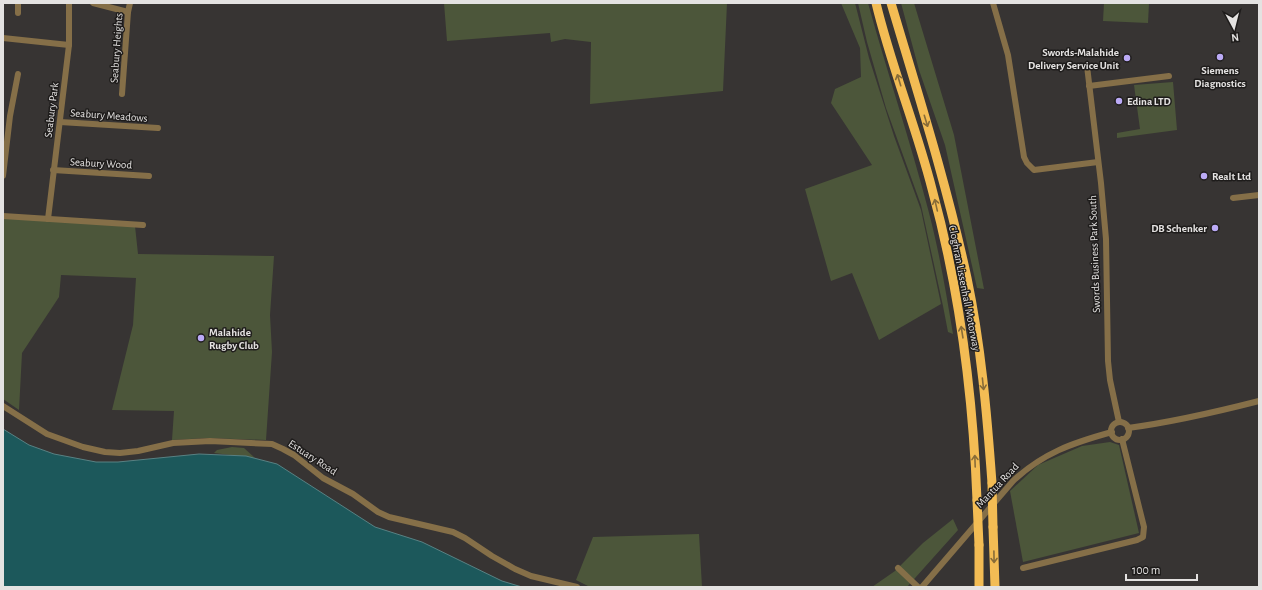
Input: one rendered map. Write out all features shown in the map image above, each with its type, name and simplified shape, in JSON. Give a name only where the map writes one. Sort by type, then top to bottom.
[{"type":"highway","name":"Cloghran Lissenhall Motorway","points":[[876,3],[932,189],[948,256],[965,352],[974,442],[979,587]]},
{"type":"highway","name":"Cloghran Lissenhall Motorway","points":[[891,3],[945,187],[967,278],[981,360],[992,483],[995,587]]},
{"type":"street","points":[[18,3],[18,13]]},
{"type":"street","name":"Seabury Park","points":[[48,219],[69,45],[69,3]]},
{"type":"street","points":[[93,3],[128,12]]},
{"type":"street","name":"Seabury Heights","points":[[122,94],[128,12],[130,3]]},
{"type":"street","points":[[993,3],[1008,56],[1024,157],[1027,163],[1034,170],[1098,162]]},
{"type":"street","points":[[3,38],[69,45]]},
{"type":"street","name":"Swords Business Park South","points":[[1087,66],[1106,239],[1108,361],[1110,380],[1119,422]]},
{"type":"street","points":[[3,176],[10,116],[18,74]]},
{"type":"street","points":[[1089,86],[1169,76]]},
{"type":"street","points":[[3,115],[10,116]]},
{"type":"street","name":"Seabury Meadows","points":[[60,122],[158,128]]},
{"type":"street","name":"Seabury Wood","points":[[53,170],[149,176]]},
{"type":"street","points":[[1233,198],[1259,195]]},
{"type":"street","points":[[3,216],[143,225]]},
{"type":"street","points":[[1128,428],[1184,419],[1259,402]]},
{"type":"street","name":"Estuary Road","points":[[3,406],[47,434],[83,447],[105,452],[120,453],[138,451],[173,443],[205,441],[272,444],[294,455],[323,478],[354,494],[378,512],[389,517],[453,532],[515,569],[531,576],[577,587]]},
{"type":"street","points":[[1119,422],[1126,424],[1128,428],[1128,435],[1122,439],[1115,437],[1112,432],[1113,426],[1119,422]]},
{"type":"street","name":"Mantua Road","points":[[922,587],[1013,481],[1026,468],[1053,452],[1112,432]]},
{"type":"street","points":[[1023,568],[1137,540],[1143,537],[1144,527],[1122,439]]},
{"type":"street","points":[[898,568],[918,587]]},
{"type":"green space","points":[[444,3],[727,3],[723,91],[590,104],[591,42],[565,39],[551,42],[550,33],[447,41]]},
{"type":"green space","points":[[841,3],[855,3],[869,58],[894,136],[921,210],[941,304],[879,340],[852,273],[831,281],[805,189],[872,165],[831,103],[835,89],[861,77],[860,48]]},
{"type":"green space","points":[[858,3],[868,3],[914,157],[936,240],[953,334],[948,332],[921,205],[886,108],[867,42]]},
{"type":"green space","points":[[901,3],[914,3],[954,135],[984,289],[977,288],[945,145],[919,70]]},
{"type":"green space","points":[[1104,3],[1149,3],[1148,23],[1103,21]]},
{"type":"green space","points":[[1173,82],[1177,130],[1117,138],[1117,133],[1140,129],[1134,85]]},
{"type":"green space","name":"Malahide Rugby Club","points":[[3,217],[135,226],[138,254],[274,256],[270,315],[272,352],[266,440],[207,438],[172,440],[174,411],[112,410],[133,325],[136,278],[61,275],[59,297],[22,353],[19,410],[3,399]]},
{"type":"green space","points":[[1110,442],[1119,445],[1139,533],[1023,562],[1010,491],[1038,465],[1082,446]]},
{"type":"green space","points":[[232,447],[244,448],[255,458],[214,453],[217,450]]},
{"type":"green space","points":[[953,519],[958,530],[907,587],[872,587],[895,571],[923,543]]},
{"type":"green space","points":[[699,534],[702,587],[590,587],[576,580],[593,537]]},
{"type":"water","points":[[3,429],[29,445],[54,454],[96,462],[118,462],[199,454],[246,456],[277,464],[375,527],[422,542],[502,581],[522,587],[3,587]]},
{"type":"place","name":"Siemens Diagnostics","points":[[1220,57]]},
{"type":"place","name":"Swords-Malahide Delivery Service Unit","points":[[1127,58]]},
{"type":"place","name":"Edina LTD","points":[[1119,101]]},
{"type":"place","name":"Realt Ltd","points":[[1204,176]]},
{"type":"place","name":"DB Schenker","points":[[1215,228]]},
{"type":"place","name":"Malahide Rugby Club","points":[[201,338]]}]
